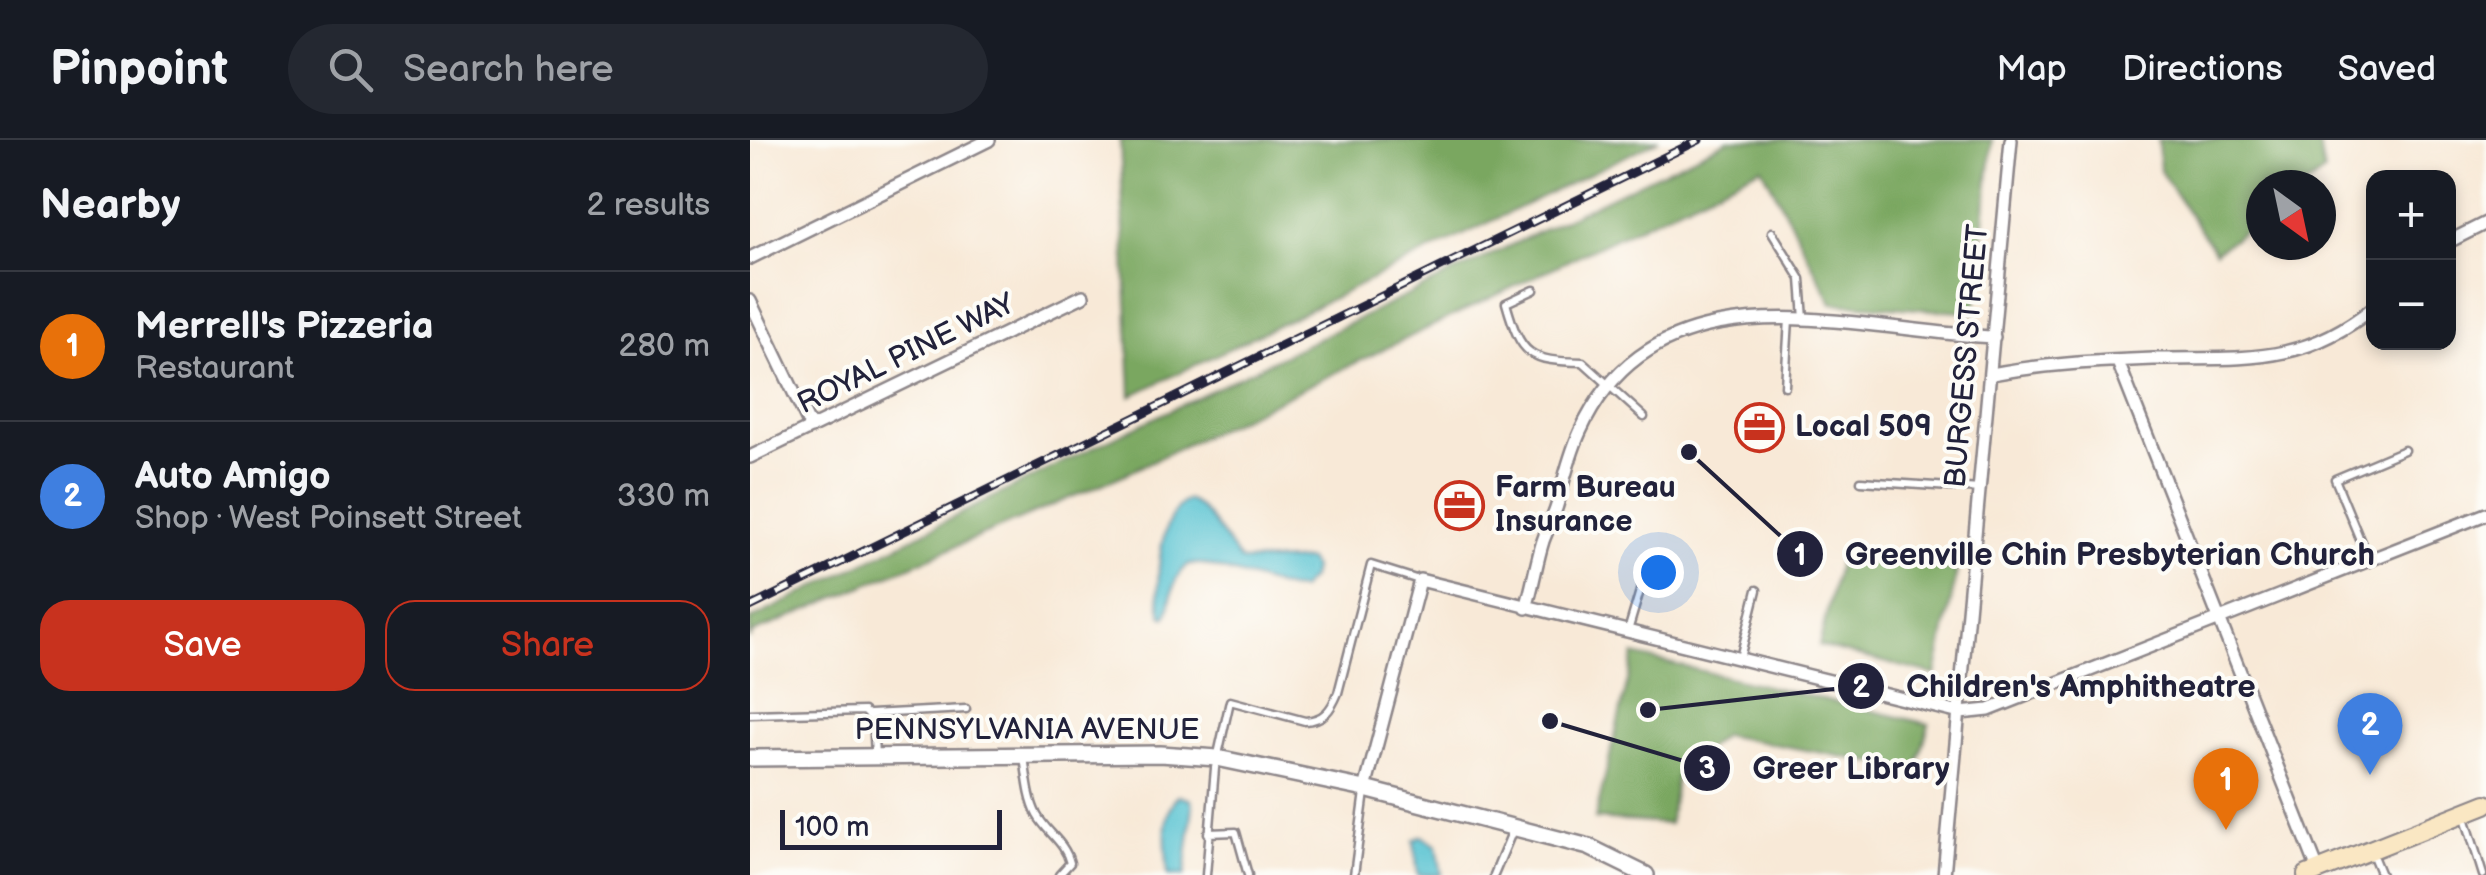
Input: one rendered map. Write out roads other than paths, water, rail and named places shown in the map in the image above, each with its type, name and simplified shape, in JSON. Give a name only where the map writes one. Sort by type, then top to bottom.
[{"type":"main road","points":[[2312,873],[2486,804]]},
{"type":"street","points":[[750,258],[989,140]]},
{"type":"street","name":"BURGESS STREET","points":[[1944,875],[2011,140]]},
{"type":"street","points":[[2456,238],[2486,222]]},
{"type":"street","name":"ROYAL PINE WAY","points":[[750,457],[1083,296]]},
{"type":"street","points":[[750,301],[811,428]]},
{"type":"street","points":[[1992,374],[2283,353],[2328,339],[2366,313]]},
{"type":"street","points":[[1526,608],[1570,455],[1582,428],[1610,387],[1638,360],[1684,333],[1734,319],[1789,318],[1994,336]]},
{"type":"street","points":[[2118,362],[2312,873]]},
{"type":"street","points":[[1365,789],[1420,580],[1960,713],[1989,710],[2486,514]]},
{"type":"street","name":"PENNSYLVANIA AVENUE","points":[[750,758],[1160,754],[1217,758],[1365,789],[1588,846],[1638,873]]},
{"type":"lane","points":[[1772,232],[1801,279],[1804,320]]},
{"type":"lane","points":[[1534,290],[1506,303],[1526,351],[1549,361],[1583,362],[1644,417]]},
{"type":"lane","points":[[1785,386],[1789,318]]},
{"type":"lane","points":[[2369,560],[2335,479],[2404,450]]},
{"type":"lane","points":[[1861,481],[1981,489]]},
{"type":"lane","points":[[1206,875],[1217,758],[1230,701],[1305,721],[1317,720],[1330,710],[1338,693],[1371,565],[1420,580]]},
{"type":"lane","points":[[1628,633],[1642,584]]},
{"type":"lane","points":[[1740,660],[1757,590]]},
{"type":"lane","points":[[750,714],[966,709]]},
{"type":"lane","points":[[870,714],[874,757]]},
{"type":"lane","points":[[1024,756],[1033,806],[1040,820],[1067,850],[1070,863],[1058,875]]},
{"type":"lane","points":[[1354,875],[1365,789]]},
{"type":"lane","points":[[2464,812],[2483,875]]},
{"type":"lane","points":[[1494,875],[1514,827]]},
{"type":"lane","points":[[1208,832],[1236,832],[1248,875]]},
{"type":"lane","points":[[2477,852],[2486,848]]},
{"type":"lane","points":[[2370,850],[2382,875]]},
{"type":"water","points":[[1187,500],[1208,517],[1241,561],[1308,560],[1313,568],[1311,578],[1300,590],[1288,589],[1203,564],[1189,564],[1175,582],[1166,617],[1162,615],[1158,587],[1164,536],[1177,508]]},
{"type":"water","points":[[1179,795],[1193,805],[1185,875],[1168,875],[1166,822]]},
{"type":"water","points":[[1422,836],[1437,846],[1442,875],[1418,875],[1414,840]]},
{"type":"railway","points":[[750,607],[1699,140]]},
{"type":"place","name":"Local 509","points":[[1760,427]]},
{"type":"place","name":"Greenville Chin Presbyterian Church","points":[[1689,452]]},
{"type":"place","name":"Farm Bureau Insurance","points":[[1460,505]]},
{"type":"place","name":"Children's Amphitheatre","points":[[1648,710]]},
{"type":"place","name":"Greer Library","points":[[1550,721]]},
{"type":"place","name":"Auto Amigo","points":[[2370,775]]},
{"type":"place","name":"Merrell's Pizzeria","points":[[2226,830]]}]
